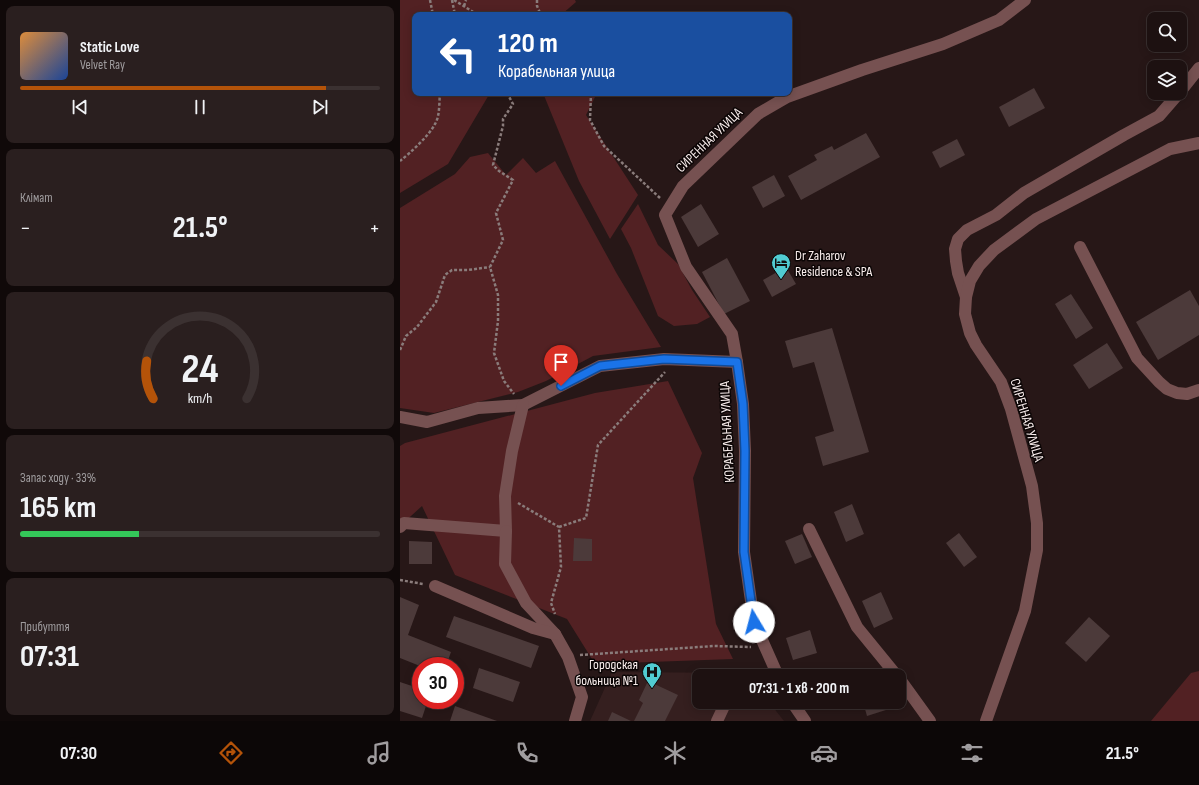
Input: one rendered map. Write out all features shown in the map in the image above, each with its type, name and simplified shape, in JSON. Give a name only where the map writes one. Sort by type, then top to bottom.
[{"type":"street","name":"СИРЕННАЯ УЛИЦА","points":[[792,95],[862,70],[943,44],[1000,20],[1025,0]]},
{"type":"street","points":[[1187,82],[1199,68]]},
{"type":"street","name":"СИРЕННАЯ УЛИЦА","points":[[665,215],[683,186],[758,114],[790,96]]},
{"type":"street","points":[[966,297],[957,267],[955,249],[958,239],[966,230],[996,215],[1024,193],[1124,134],[1159,116],[1172,100]]},
{"type":"street","name":"СИРЕННАЯ УЛИЦА","points":[[986,721],[1025,611],[1037,550],[1037,523],[1032,486],[1011,408],[1001,382],[976,345],[970,333],[965,314],[966,297],[970,281],[979,266],[994,250],[1036,219],[1170,149],[1199,143]]},
{"type":"street","points":[[665,215],[686,267],[732,334],[737,362]]},
{"type":"street","points":[[1080,247],[1137,358],[1167,389],[1177,393],[1187,394],[1199,390]]},
{"type":"street","name":"КОРАБЕЛЬНАЯ УЛИЦА","points":[[400,417],[427,422],[478,408],[523,405],[600,366],[664,359],[737,362],[743,404],[745,451],[744,552],[754,622],[775,669]]},
{"type":"street","points":[[523,405],[512,451],[505,496],[505,564],[526,603],[555,634],[568,657],[582,697],[575,721]]},
{"type":"street","points":[[400,527],[404,523],[506,531]]},
{"type":"street","points":[[809,529],[857,627],[891,669]]},
{"type":"street","points":[[435,586],[532,628],[555,634]]},
{"type":"street","points":[[906,688],[930,721]]},
{"type":"street","points":[[717,721],[723,709]]},
{"type":"street","points":[[797,709],[805,721]]},
{"type":"path","points":[[430,0],[432,12]]},
{"type":"path","points":[[453,0],[473,12]]},
{"type":"path","points":[[453,0],[455,12]]},
{"type":"path","points":[[464,6],[466,0]]},
{"type":"path","points":[[537,0],[537,6],[540,12]]},
{"type":"path","points":[[400,161],[412,152],[436,124],[440,96]]},
{"type":"path","points":[[509,96],[513,104],[503,119],[503,126],[492,165],[512,180],[496,213],[502,240],[490,267],[498,296],[498,321],[494,354],[504,381],[523,405]]},
{"type":"path","points":[[591,96],[590,120],[604,146],[663,201],[665,215]]},
{"type":"path","points":[[400,350],[406,336],[417,327],[436,302],[445,275],[452,270],[468,270],[490,267]]},
{"type":"path","points":[[505,496],[559,527],[586,518],[598,445],[666,372],[664,359]]},
{"type":"path","points":[[556,616],[551,603],[561,567],[559,527]]},
{"type":"path","points":[[400,580],[435,586]]},
{"type":"path","points":[[568,657],[714,646],[765,647]]},
{"type":"shaded area","points":[[400,0],[575,0],[576,2],[564,12],[412,12],[412,96],[488,96],[448,164],[400,193]]},
{"type":"shaded area","points":[[544,96],[596,96],[586,115],[638,195],[610,239],[579,181]]},
{"type":"shaded area","points":[[488,153],[506,175],[523,158],[536,173],[555,161],[617,274],[661,347],[593,356],[546,381],[518,392],[434,413],[400,408],[400,208],[455,174],[470,157]]},
{"type":"shaded area","points":[[638,204],[658,245],[678,264],[692,290],[710,317],[697,324],[674,326],[658,316],[631,248],[621,229]]},
{"type":"shaded area","points":[[668,381],[702,453],[693,478],[716,624],[733,659],[595,664],[567,619],[455,575],[422,506],[400,526],[400,446],[405,443],[595,393]]},
{"type":"shaded area","points":[[1199,671],[1199,721],[1151,721],[1191,673]]},
{"type":"shaded area","name":"Городская больница №1","points":[[612,672],[692,673],[692,709],[775,709],[784,721],[590,721]]},
{"type":"building","points":[[1034,88],[1045,108],[1009,127],[999,107]]},
{"type":"building","points":[[866,133],[880,157],[801,200],[788,176],[817,160],[814,155],[832,146],[834,150]]},
{"type":"building","points":[[957,139],[965,155],[940,168],[932,152]]},
{"type":"building","points":[[774,175],[785,196],[763,208],[752,187]]},
{"type":"building","points":[[701,204],[719,234],[698,247],[681,217]]},
{"type":"building","points":[[727,258],[750,301],[724,314],[702,272]]},
{"type":"building","points":[[786,267],[796,284],[772,297],[763,280]]},
{"type":"building","points":[[1190,290],[1199,306],[1199,335],[1158,360],[1136,322]]},
{"type":"building","points":[[1071,294],[1093,328],[1076,339],[1055,304]]},
{"type":"building","points":[[832,328],[869,452],[823,466],[815,437],[834,431],[814,362],[793,368],[785,341]]},
{"type":"building","points":[[1107,343],[1123,368],[1089,389],[1073,365]]},
{"type":"building","points":[[852,504],[864,534],[846,542],[834,512]]},
{"type":"building","points":[[959,533],[977,557],[964,567],[946,543]]},
{"type":"building","points":[[802,534],[812,557],[795,564],[785,541]]},
{"type":"building","points":[[574,538],[592,539],[592,561],[573,561]]},
{"type":"building","points":[[409,541],[432,542],[432,564],[409,564]]},
{"type":"building","points":[[881,592],[893,619],[874,628],[862,601]]},
{"type":"building","points":[[400,597],[419,605],[408,635],[451,652],[449,657],[412,657],[412,663],[400,658]]},
{"type":"building","points":[[454,616],[539,646],[531,668],[446,637]]},
{"type":"building","points":[[1089,617],[1110,636],[1086,662],[1065,643]]},
{"type":"building","points":[[810,630],[817,653],[793,660],[786,638]]},
{"type":"building","points":[[479,668],[520,682],[513,702],[473,688]]},
{"type":"building","points":[[648,681],[678,695],[665,721],[634,721],[643,703],[639,700]]},
{"type":"building","points":[[400,682],[412,686],[412,709],[425,709],[422,718],[400,711]]},
{"type":"building","points":[[454,709],[463,709],[497,721],[450,721]]},
{"type":"building","points":[[865,709],[889,709],[867,716]]},
{"type":"building","points":[[612,712],[631,721],[608,721]]},
{"type":"place","name":"Dr Zaharov Residence & SPA","points":[[781,280]]},
{"type":"place","name":"Городская больница №1","points":[[652,689]]},
{"type":"route","points":[[561,386],[600,366],[664,359],[737,362],[743,404],[745,451],[744,552],[754,622]]}]
